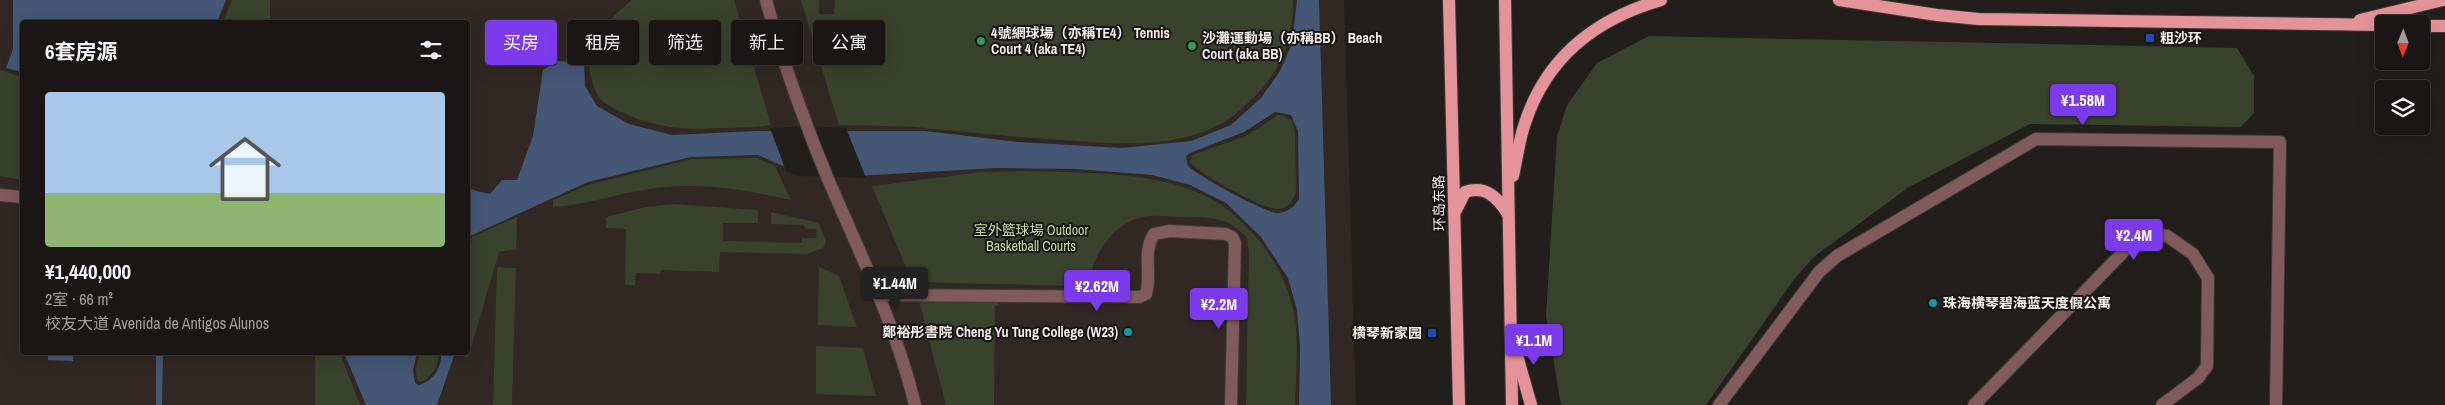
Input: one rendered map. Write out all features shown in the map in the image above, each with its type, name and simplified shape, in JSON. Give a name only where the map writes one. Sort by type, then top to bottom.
[{"type":"main road","name":"环岛东路","points":[[1449,0],[1458,405]]},
{"type":"main road","points":[[1505,0],[1512,405]]},
{"type":"main road","points":[[1508,195],[1525,123],[1552,70],[1568,50],[1609,20],[1661,0]]},
{"type":"main road","points":[[1839,0],[1937,15],[1980,19],[2375,25]]},
{"type":"main road","points":[[2340,24],[2443,0]]},
{"type":"main road","points":[[2430,26],[2445,26]]},
{"type":"main road","points":[[1454,216],[1460,199],[1465,192],[1474,189],[1492,194],[1501,203],[1510,217]]},
{"type":"main road","points":[[1512,335],[1531,405]]},
{"type":"street","points":[[766,0],[786,68],[828,178],[880,296],[896,340],[914,405]]},
{"type":"street","points":[[1719,405],[1819,272],[1837,256],[2036,139],[2280,142],[2276,405]]},
{"type":"street","points":[[0,194],[20,197]]},
{"type":"street","points":[[880,296],[1140,297],[1146,294],[1148,287],[1148,245],[1154,234],[1170,231],[1226,234],[1232,237],[1235,243],[1231,405]]},
{"type":"street","points":[[1974,405],[2136,240],[2147,233],[2167,236],[2193,254],[2208,278],[2210,290],[2207,366],[2198,378],[2162,405]]},
{"type":"shaded area","points":[[0,0],[1344,0],[1356,405],[0,405]]},
{"type":"green space","points":[[232,0],[270,0],[270,20],[224,20]]},
{"type":"green space","points":[[632,0],[734,0],[740,20],[731,20],[731,65],[753,65],[771,125],[711,129],[672,127],[634,118],[603,102],[593,85],[590,65],[639,65],[639,20],[610,20]]},
{"type":"green space","points":[[801,0],[819,0],[819,14],[834,14],[835,0],[1293,0],[1291,26],[1285,50],[1274,73],[1258,93],[1226,121],[1207,130],[1187,137],[1146,143],[1104,143],[911,127],[839,125],[821,65],[885,65],[885,20],[813,20],[813,39]]},
{"type":"green space","points":[[1649,36],[2237,48],[2254,76],[2254,113],[2241,127],[2030,124],[1909,187],[1815,256],[1795,278],[1706,405],[1561,405],[1546,316],[1557,137],[1567,105],[1597,63]]},
{"type":"green space","points":[[0,70],[20,76],[20,180],[0,176]]},
{"type":"green space","points":[[1278,115],[1292,121],[1295,134],[1296,191],[1294,198],[1288,206],[1278,209],[1260,204],[1219,183],[1190,163],[1192,155],[1246,136]]},
{"type":"green space","points":[[757,158],[775,166],[791,200],[736,190],[680,186],[643,190],[553,207],[553,200],[588,185],[692,159]]},
{"type":"green space","name":"室外籃球場 Outdoor Basketball Courts","points":[[982,172],[1097,173],[1148,178],[1194,191],[1215,201],[1231,213],[1255,236],[1268,253],[1280,272],[1292,303],[1297,360],[1295,405],[1246,405],[1249,252],[1247,238],[1241,231],[1221,220],[1151,216],[1139,218],[1128,223],[1118,229],[1102,247],[1089,280],[1077,286],[912,282],[872,186]]},
{"type":"green space","points":[[673,204],[758,210],[758,223],[723,223],[723,241],[802,243],[802,238],[817,238],[816,229],[806,229],[803,225],[771,224],[771,212],[819,223],[826,242],[823,248],[807,254],[720,252],[719,272],[661,270],[660,274],[636,273],[635,285],[625,285],[626,229],[606,228],[606,217],[646,207]]},
{"type":"green space","points":[[517,217],[516,249],[499,252],[470,351],[470,255],[472,237]]},
{"type":"green space","points":[[497,267],[516,268],[512,405],[493,405]]},
{"type":"green space","points":[[819,267],[839,276],[857,327],[818,325]]},
{"type":"green space","points":[[999,300],[999,305],[995,306],[994,405],[946,405],[919,301]]},
{"type":"green space","points":[[816,346],[863,348],[876,396],[816,394]]},
{"type":"green space","points":[[315,355],[341,355],[360,405],[315,405]]},
{"type":"green space","points":[[420,355],[439,355],[434,370],[425,380],[421,382],[417,380],[416,369]]},
{"type":"water","points":[[13,0],[226,0],[218,20],[20,20],[20,72],[6,68],[13,49]]},
{"type":"water","points":[[1297,0],[1319,0],[1331,405],[1299,405],[1300,346],[1297,310],[1288,278],[1261,237],[1226,203],[1190,185],[1152,175],[1076,169],[996,168],[856,176],[799,173],[758,155],[691,157],[588,182],[470,236],[470,189],[490,194],[502,180],[517,180],[533,136],[543,70],[551,65],[557,65],[557,61],[567,62],[567,65],[584,65],[585,86],[597,106],[629,124],[672,135],[756,131],[925,131],[1018,142],[1122,148],[1191,141],[1231,125],[1261,98],[1280,71],[1292,44]],"holes":[[[1275,112],[1291,115],[1298,131],[1299,199],[1287,211],[1281,213],[1259,207],[1194,171],[1188,166],[1186,156],[1244,132]]]},
{"type":"water","points":[[48,355],[73,355],[73,361],[48,360]]},
{"type":"water","points":[[73,355],[163,355],[162,405],[156,405],[156,356]]},
{"type":"water","points":[[345,355],[417,355],[413,370],[415,383],[419,385],[436,373],[441,355],[454,355],[437,405],[366,405]]},
{"type":"pier","points":[[810,126],[846,128],[866,178],[798,176],[786,171],[770,128]]},
{"type":"place","name":"粗沙环","points":[[2150,38]]},
{"type":"place","name":"4號網球場（亦稱TE4） Tennis Court 4 (aka TE4)","points":[[981,41]]},
{"type":"place","name":"沙灘運動場（亦稱BB） Beach Court (aka BB)","points":[[1192,46]]},
{"type":"place","name":"珠海横琴碧海蓝天度假公寓","points":[[1933,303]]},
{"type":"place","name":"鄭裕彤書院 Cheng Yu Tung College (W23)","points":[[1128,332]]},
{"type":"place","name":"横琴新家园","points":[[1432,333]]}]
